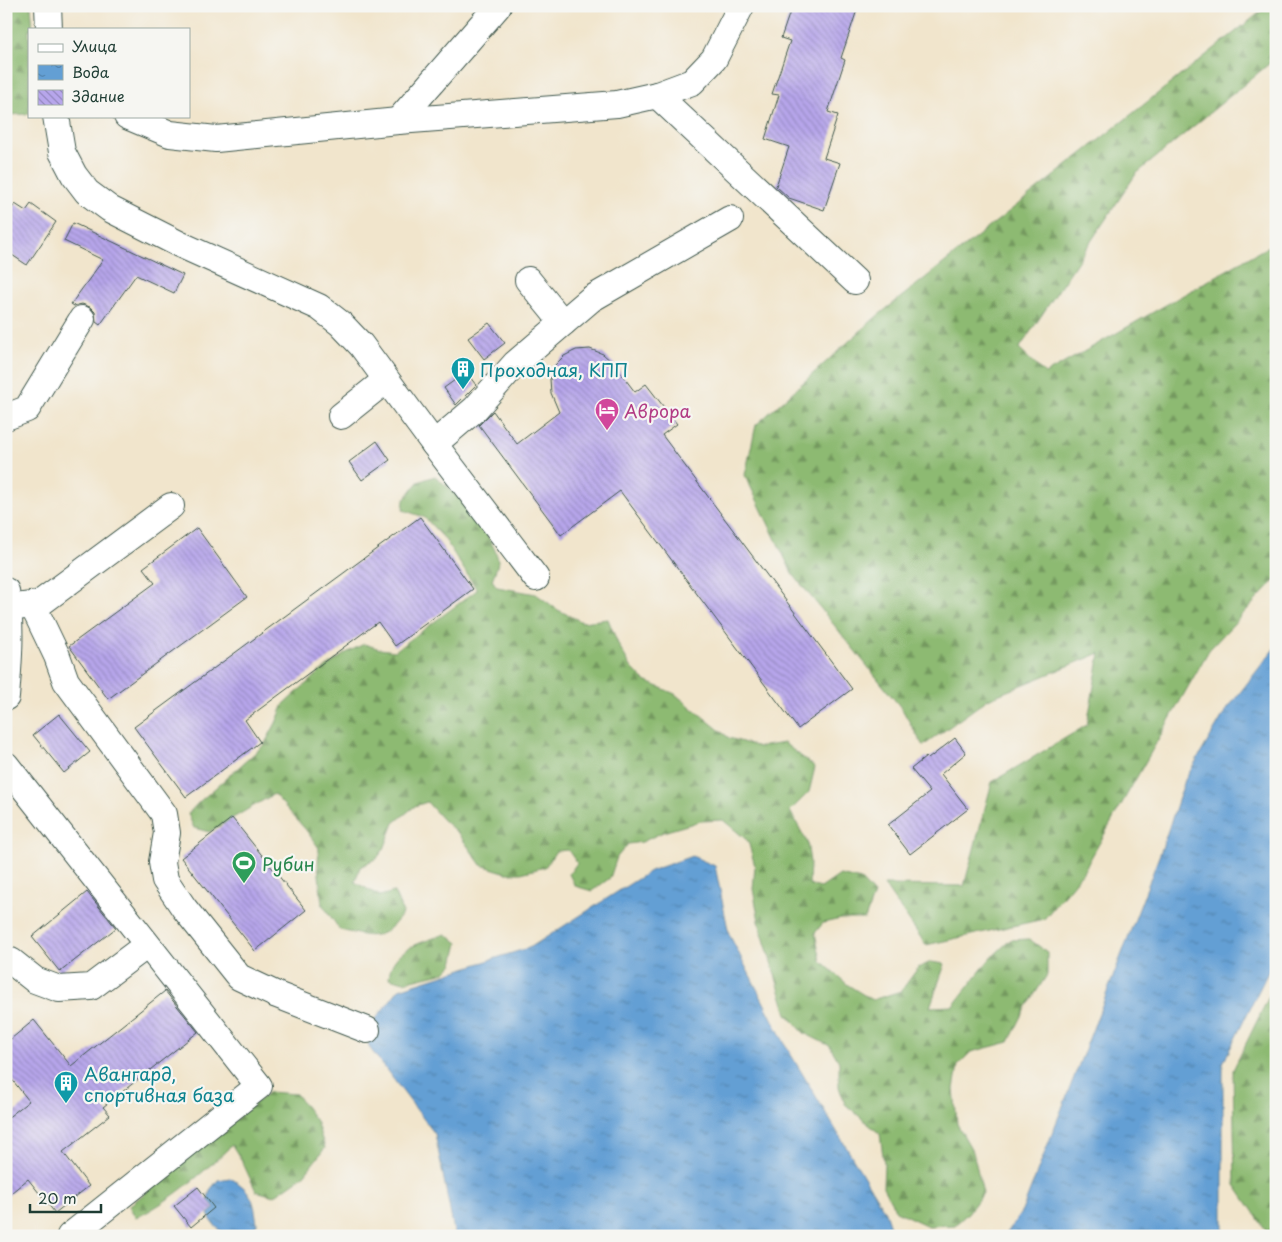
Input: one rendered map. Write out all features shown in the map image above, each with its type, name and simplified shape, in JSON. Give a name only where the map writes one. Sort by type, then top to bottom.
[{"type":"street","points":[[48,6],[49,28]]},
{"type":"street","points":[[398,120],[498,6]]},
{"type":"street","points":[[132,118],[170,134],[216,139],[398,120],[617,104],[657,95],[692,82],[714,59],[741,6]]},
{"type":"street","points":[[657,95],[855,281]]},
{"type":"street","points":[[56,118],[62,152],[74,176],[87,192],[110,209],[170,240],[318,307],[341,324],[361,344],[386,380],[536,578]]},
{"type":"street","points":[[434,444],[475,409],[515,364],[591,299],[730,220]]},
{"type":"street","points":[[528,280],[562,324]]},
{"type":"street","points":[[6,417],[26,410],[82,319]]},
{"type":"street","points":[[341,416],[386,380]]},
{"type":"street","points":[[16,601],[39,604],[171,506]]},
{"type":"street","points":[[6,697],[9,652],[16,601]]},
{"type":"street","points":[[16,601],[57,656],[66,681],[164,814],[167,834],[162,862],[165,880],[184,908],[239,977],[277,995],[367,1030]]},
{"type":"street","points":[[6,765],[260,1086],[70,1236]]},
{"type":"street","points":[[6,960],[11,961],[35,980],[59,989],[91,987],[147,944]]},
{"type":"green space","points":[[6,6],[31,6],[33,28],[28,28],[28,114],[6,115]]},
{"type":"green space","points":[[1268,6],[1276,6],[1276,58],[1136,174],[1019,349],[1045,374],[1276,242],[1276,579],[1209,650],[1083,872],[1044,919],[926,945],[884,885],[964,886],[992,782],[1087,725],[1100,653],[988,699],[923,746],[902,709],[792,573],[745,475],[756,425],[876,317]]},
{"type":"green space","points":[[435,476],[466,505],[490,540],[498,559],[492,580],[497,587],[536,594],[558,610],[582,622],[608,619],[618,644],[631,667],[645,681],[675,694],[729,738],[759,747],[784,743],[815,767],[809,792],[790,811],[807,842],[810,862],[809,885],[821,888],[840,875],[861,880],[874,894],[865,919],[841,919],[823,923],[815,933],[821,961],[848,985],[872,1000],[901,991],[918,968],[931,962],[945,964],[930,1007],[953,1006],[989,960],[1010,940],[1029,939],[1047,952],[1047,975],[1027,1006],[1009,1042],[971,1052],[958,1065],[954,1089],[957,1124],[973,1152],[983,1193],[968,1213],[955,1225],[928,1226],[896,1211],[883,1187],[884,1163],[880,1134],[845,1104],[839,1087],[839,1062],[830,1046],[804,1033],[787,1014],[760,926],[753,889],[755,866],[748,841],[723,820],[701,821],[663,832],[642,842],[628,844],[617,857],[610,878],[592,891],[575,886],[569,874],[577,863],[568,850],[556,851],[545,867],[521,873],[507,873],[481,865],[459,834],[427,802],[415,806],[394,823],[384,849],[377,858],[360,867],[355,882],[380,896],[394,892],[403,913],[389,929],[382,933],[368,936],[340,930],[322,904],[318,865],[319,848],[306,830],[274,794],[209,832],[194,828],[188,814],[264,745],[284,704],[318,673],[346,653],[364,644],[395,651],[477,590],[444,538],[424,517],[403,510],[404,500],[418,482]]},
{"type":"green space","points":[[446,934],[458,943],[453,964],[445,972],[404,982],[389,978],[391,968],[401,953],[418,944]]},
{"type":"green space","points":[[1276,982],[1276,1236],[1270,1236],[1235,1185],[1233,1070]]},
{"type":"green space","points":[[269,1092],[296,1094],[316,1121],[325,1148],[304,1175],[274,1196],[256,1191],[232,1145],[187,1185],[162,1203],[136,1218],[129,1206]]},
{"type":"water","points":[[1276,646],[1276,956],[1223,1063],[1223,1236],[1005,1236],[1022,1211],[1161,851],[1185,780],[1225,712]]},
{"type":"water","points":[[692,856],[715,866],[729,934],[787,1048],[885,1212],[893,1236],[455,1236],[435,1134],[369,1047],[367,1030],[399,989],[531,947],[650,871]]},
{"type":"water","points":[[230,1178],[243,1187],[251,1196],[255,1208],[257,1224],[247,1236],[223,1232],[215,1225],[208,1214],[215,1208],[208,1199],[210,1190],[218,1180]]},
{"type":"building","points":[[792,6],[844,6],[857,10],[841,58],[845,60],[828,112],[838,115],[824,158],[840,163],[824,210],[789,198],[776,186],[789,147],[765,139],[779,95],[772,94],[790,41],[781,38]]},
{"type":"building","points":[[15,204],[26,211],[31,204],[56,222],[27,265],[6,251],[6,217]]},
{"type":"building","points":[[73,223],[183,275],[174,293],[136,275],[100,325],[96,322],[95,312],[90,307],[82,304],[74,306],[71,304],[103,260],[64,241]]},
{"type":"building","name":"Проходная, КПП","points":[[489,323],[505,343],[484,359],[468,338]]},
{"type":"building","points":[[590,349],[603,354],[613,363],[635,392],[646,384],[677,424],[662,435],[852,689],[798,729],[620,491],[561,535],[479,425],[493,411],[517,444],[559,412],[551,393],[550,379],[554,366],[564,356],[576,350]]},
{"type":"building","name":"Проходная, КПП","points":[[466,372],[476,385],[456,405],[444,388]]},
{"type":"building","points":[[377,441],[390,460],[362,480],[349,462]]},
{"type":"building","points":[[420,517],[473,589],[395,646],[378,622],[245,720],[260,742],[186,797],[134,727]]},
{"type":"building","points":[[197,528],[247,597],[108,699],[69,646],[155,583],[143,568]]},
{"type":"building","points":[[59,714],[90,752],[64,773],[33,735]]},
{"type":"building","points":[[955,738],[966,753],[941,774],[968,809],[910,854],[888,825],[930,792],[911,769],[926,757],[928,759]]},
{"type":"building","name":"Рубин","points":[[232,818],[306,910],[255,951],[181,858]]},
{"type":"building","points":[[87,892],[116,928],[60,972],[32,937]]},
{"type":"building","name":"Авангард, спортивная база","points":[[165,991],[198,1032],[103,1107],[110,1115],[63,1152],[89,1186],[55,1213],[28,1179],[6,1197],[6,1119],[29,1101],[6,1072],[6,1043],[34,1020],[71,1066]]},
{"type":"building","points":[[198,1187],[214,1208],[191,1227],[174,1206]]},
{"type":"place","name":"Проходная, КПП","points":[[463,390]]},
{"type":"place","name":"Аврора","points":[[607,431]]},
{"type":"place","name":"Рубин","points":[[244,884]]},
{"type":"place","name":"Авангард, спортивная база","points":[[66,1104]]}]
